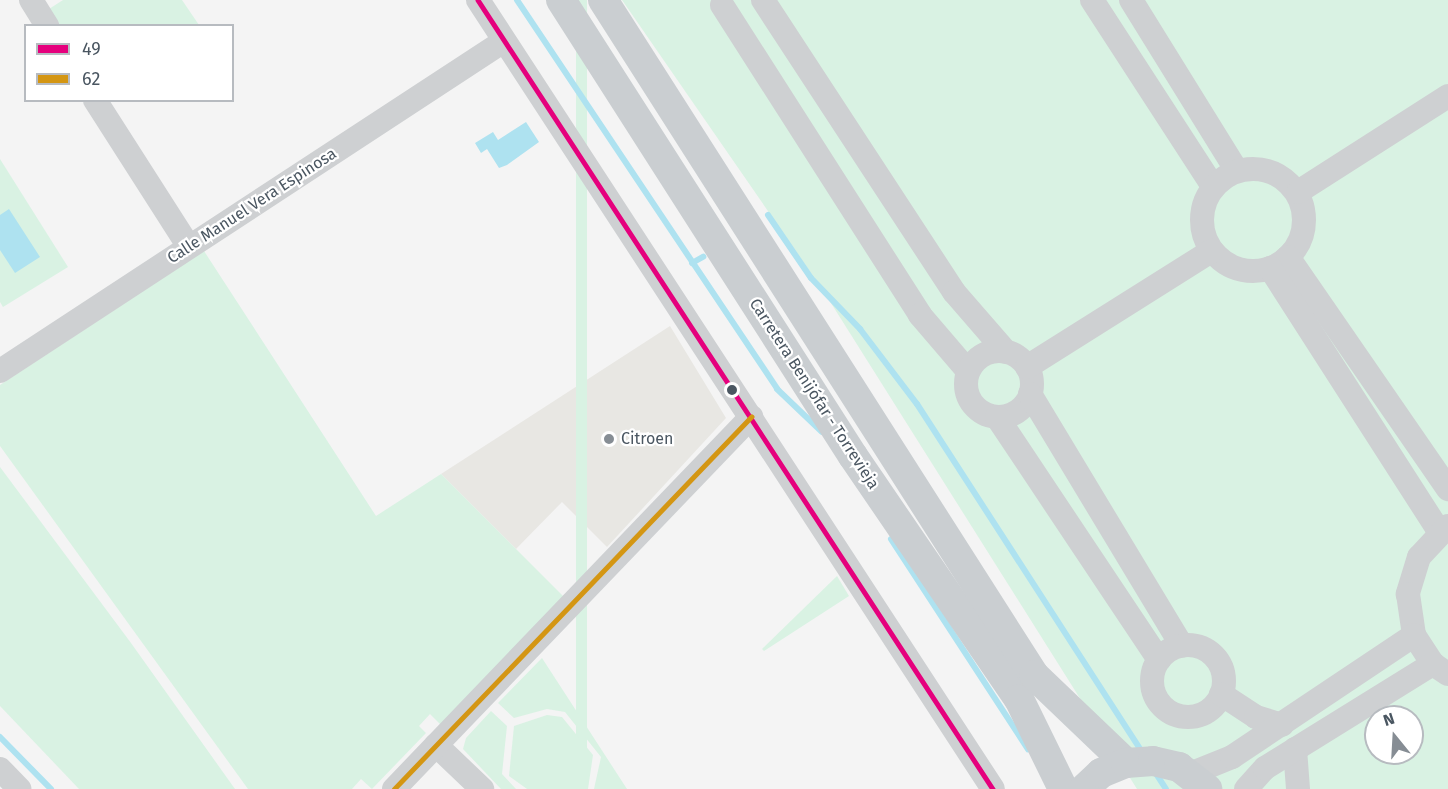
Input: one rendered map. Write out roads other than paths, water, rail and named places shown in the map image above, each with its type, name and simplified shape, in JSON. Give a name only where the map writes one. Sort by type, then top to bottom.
[{"type":"main road","name":"Carretera Benijófar - Torrevieja","points":[[561,0],[854,456],[1019,699],[1063,789]]},
{"type":"main road","points":[[603,0],[1034,675],[1126,763]]},
{"type":"main road","points":[[1084,789],[1101,773],[1126,763],[1153,760],[1198,782]]},
{"type":"street","points":[[31,0],[46,24]]},
{"type":"street","points":[[478,0],[993,789]]},
{"type":"street","points":[[748,0],[717,3],[920,315],[968,371]]},
{"type":"street","points":[[763,0],[954,292],[1006,352],[1028,367]]},
{"type":"street","points":[[1092,0],[1214,186]]},
{"type":"street","points":[[1131,0],[1237,171]]},
{"type":"street","name":"Calle Manuel Vera Espinosa","points":[[0,371],[504,40]]},
{"type":"street","points":[[1298,192],[1448,96]]},
{"type":"street","points":[[96,102],[189,247]]},
{"type":"street","points":[[1266,170],[1298,192],[1305,217],[1279,263],[1245,272],[1211,250],[1200,221],[1214,186],[1237,171],[1266,170]]},
{"type":"street","points":[[1028,367],[1211,250]]},
{"type":"street","points":[[1279,263],[1448,489]]},
{"type":"street","points":[[1246,789],[1264,768],[1440,669],[1414,634],[1408,594],[1419,557],[1444,530],[1279,263]]},
{"type":"street","points":[[1006,352],[977,359],[968,371],[966,390],[974,408],[997,417],[1010,417],[1030,394]]},
{"type":"street","points":[[1028,367],[1030,394],[1182,646],[1212,655],[1223,676],[1221,694],[1200,715],[1167,711],[1152,682],[1159,660],[1182,646]]},
{"type":"street","points":[[394,789],[751,417]]},
{"type":"street","points":[[997,417],[1159,660]]},
{"type":"street","points":[[1198,782],[1414,634]]},
{"type":"street","points":[[1221,694],[1256,717],[1282,725]]},
{"type":"street","points":[[436,745],[482,789]]},
{"type":"street","points":[[1295,749],[1298,789]]},
{"type":"street","points":[[0,769],[19,789]]},
{"type":"water","points":[[526,122],[539,142],[507,165],[499,168],[487,149],[481,153],[475,143],[493,132],[498,140]]},
{"type":"water","points":[[9,209],[40,257],[15,273],[0,250],[0,215]]},
{"type":"waterway","points":[[517,0],[777,389],[822,432]]},
{"type":"waterway","points":[[768,215],[811,278],[860,329],[917,404],[1143,753]]},
{"type":"waterway","points":[[692,263],[703,257]]},
{"type":"waterway","points":[[891,539],[1028,749]]},
{"type":"waterway","points":[[0,737],[51,789]]},
{"type":"waterway","points":[[1155,772],[1166,789]]},
{"type":"place","name":"Citroen","points":[[609,439]]}]
